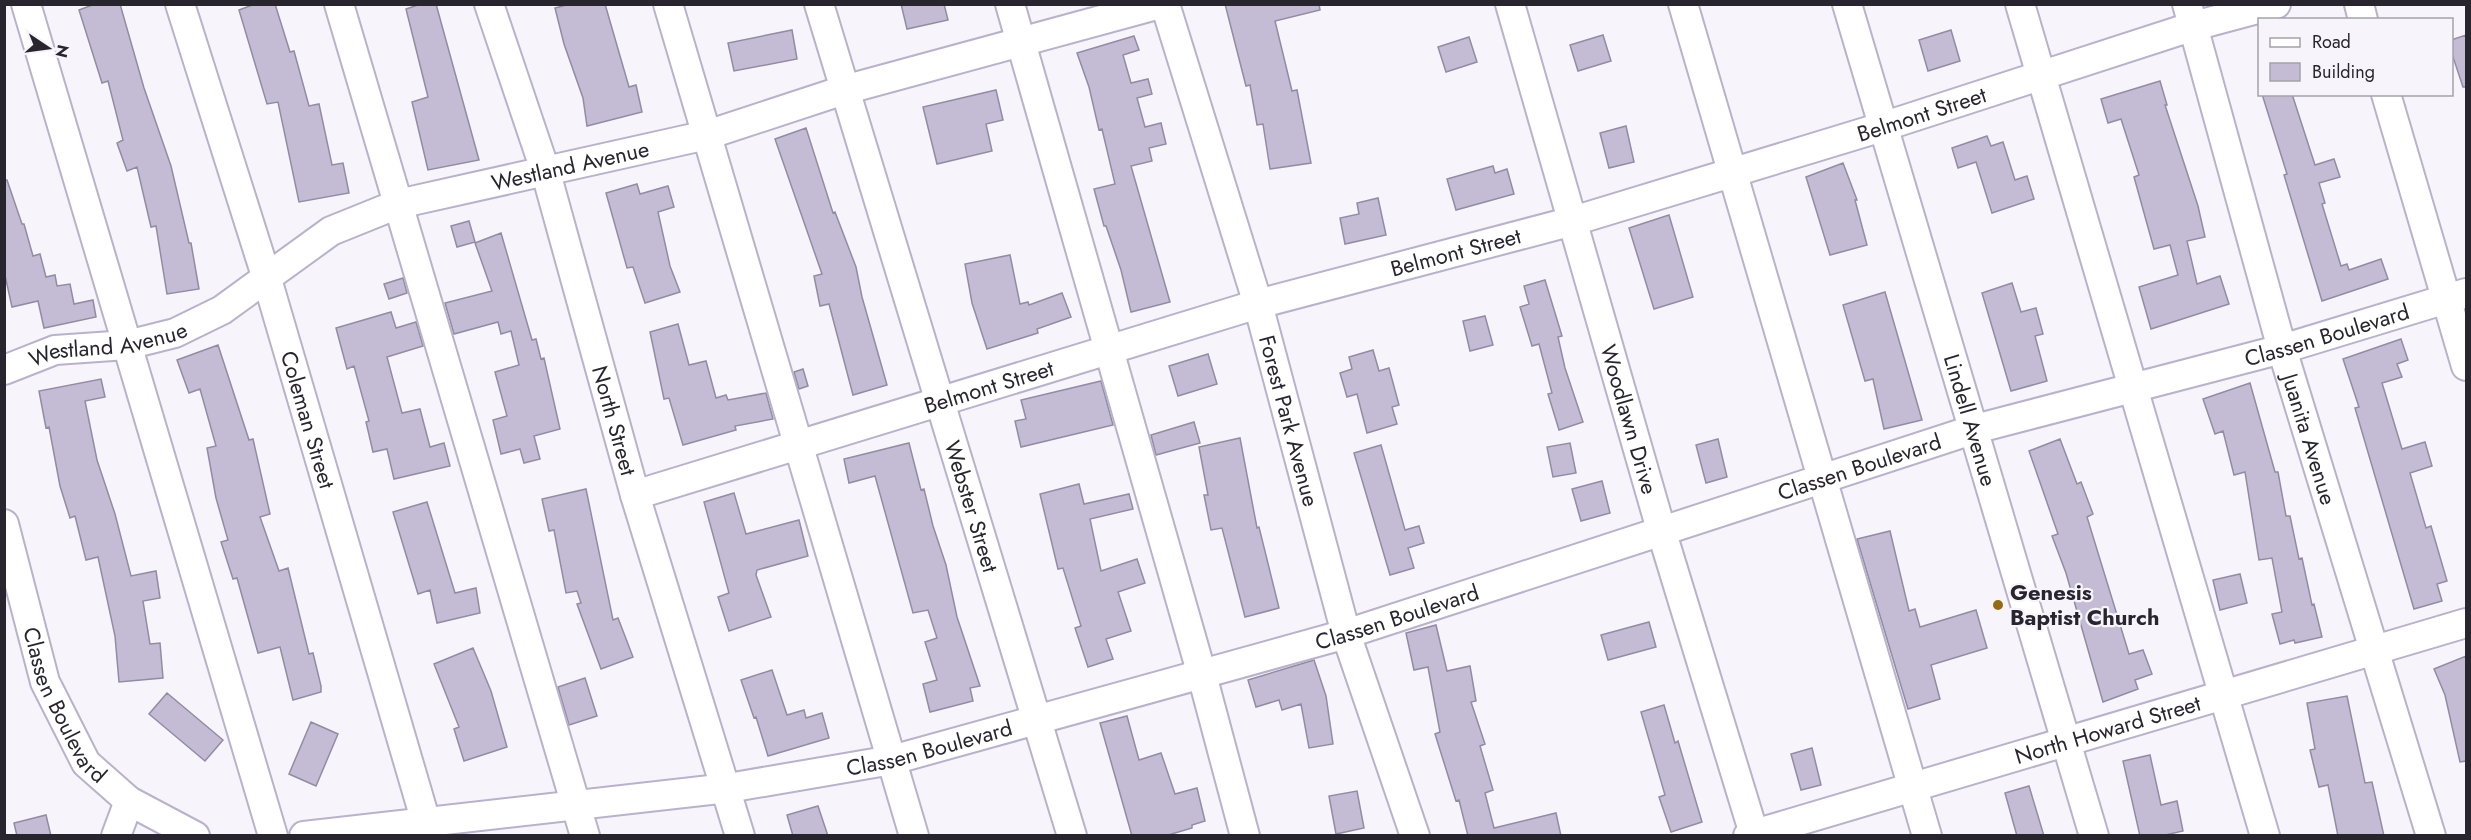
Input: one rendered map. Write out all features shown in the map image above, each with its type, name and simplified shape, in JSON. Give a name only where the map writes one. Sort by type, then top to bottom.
[{"type":"street","points":[[26,4],[273,836]]},
{"type":"street","name":"Coleman Street","points":[[180,4],[267,279],[427,828]]},
{"type":"street","points":[[339,4],[585,836]]},
{"type":"street","name":"North Street","points":[[489,4],[546,173],[635,495],[728,788],[740,836]]},
{"type":"street","points":[[668,4],[914,836]]},
{"type":"street","name":"Webster Street","points":[[819,4],[942,402],[1072,836]]},
{"type":"street","points":[[1010,4],[1202,675],[1245,836]]},
{"type":"street","name":"Westland Avenue","points":[[4,369],[55,350],[127,345],[175,333],[222,310],[331,231],[398,204],[546,173],[707,135],[844,90],[1160,4]]},
{"type":"street","name":"Forest Park Avenue","points":[[1165,4],[1258,304],[1346,634],[1415,836]]},
{"type":"street","name":"Woodlawn Drive","points":[[1510,4],[1751,835]]},
{"type":"street","points":[[1683,4],[1927,836]]},
{"type":"street","name":"Lindell Avenue","points":[[1847,4],[2094,836]]},
{"type":"street","points":[[2020,4],[2265,836]]},
{"type":"street","name":"Belmont Street","points":[[635,495],[1258,304],[1573,221],[1882,127],[2042,75],[2191,15],[2276,4]]},
{"type":"street","name":"Juanita Avenue","points":[[2191,15],[2282,349],[2432,836]]},
{"type":"street","points":[[2387,96],[2457,296],[2466,366]]},
{"type":"street","name":"Classen Boulevard","points":[[304,836],[427,828],[574,805],[728,788],[892,760],[1346,634],[1662,533],[1975,429],[2282,349],[2457,296]]},
{"type":"street","name":"Classen Boulevard","points":[[4,524],[45,682],[86,763],[129,801],[195,836]]},
{"type":"street","name":"North Howard Street","points":[[1751,835],[2466,624]]},
{"type":"street","points":[[116,836],[129,801]]},
{"type":"building","points":[[95,4],[120,4],[144,88],[171,166],[189,243],[191,243],[199,289],[167,294],[156,226],[151,227],[137,167],[127,171],[117,143],[123,140],[108,81],[102,83],[79,10]]},
{"type":"building","points":[[255,4],[275,4],[290,52],[294,51],[309,106],[319,104],[332,165],[343,163],[349,193],[299,202],[278,102],[267,104],[239,10]]},
{"type":"building","points":[[421,4],[436,4],[479,160],[428,170],[412,102],[428,97],[406,9]]},
{"type":"building","points":[[570,4],[605,4],[629,87],[636,85],[642,112],[587,126],[583,98],[564,44],[555,8]]},
{"type":"building","points":[[901,4],[944,4],[948,20],[907,29]]},
{"type":"building","points":[[1225,4],[1319,4],[1320,10],[1275,21],[1292,91],[1297,90],[1311,163],[1270,169],[1263,124],[1257,125],[1250,85],[1246,86]]},
{"type":"building","points":[[792,30],[797,59],[734,71],[728,43]]},
{"type":"building","points":[[1951,30],[1960,61],[1928,71],[1919,40]]},
{"type":"building","points":[[1603,35],[1611,61],[1578,71],[1570,45]]},
{"type":"building","points":[[2466,35],[2466,87],[2463,87],[2453,57],[2453,39]]},
{"type":"building","points":[[1134,36],[1139,50],[1123,55],[1131,83],[1148,79],[1152,94],[1137,98],[1145,127],[1161,123],[1166,144],[1149,148],[1152,161],[1131,166],[1170,302],[1131,312],[1121,270],[1106,226],[1104,226],[1094,189],[1115,184],[1102,129],[1099,130],[1089,87],[1077,53]]},
{"type":"building","points":[[1469,37],[1477,62],[1446,72],[1438,47]]},
{"type":"building","points":[[2160,81],[2167,105],[2165,105],[2198,206],[2205,237],[2187,241],[2197,284],[2220,276],[2229,304],[2151,329],[2139,287],[2178,275],[2170,245],[2154,249],[2134,177],[2139,175],[2121,119],[2108,123],[2101,99]]},
{"type":"building","points":[[996,90],[1003,120],[986,124],[992,151],[937,164],[923,107]]},
{"type":"building","points":[[2263,96],[2293,96],[2315,165],[2334,159],[2340,177],[2319,183],[2325,203],[2322,204],[2341,266],[2347,264],[2349,270],[2381,259],[2388,279],[2322,301],[2284,175],[2287,174]]},
{"type":"building","points":[[1626,126],[1634,162],[1609,168],[1600,133]]},
{"type":"building","points":[[806,128],[833,213],[835,212],[856,267],[862,297],[887,385],[853,395],[829,304],[820,306],[814,276],[822,274],[775,139]]},
{"type":"building","points":[[1987,136],[1991,146],[2003,142],[2015,180],[2027,176],[2034,199],[1992,213],[1976,162],[1958,168],[1952,148]]},
{"type":"building","points":[[1843,163],[1857,200],[1855,200],[1867,245],[1830,255],[1806,177]]},
{"type":"building","points":[[1493,166],[1495,173],[1507,169],[1514,194],[1456,210],[1447,179]]},
{"type":"building","points":[[4,180],[7,180],[22,224],[24,224],[33,256],[40,254],[46,277],[55,275],[57,286],[70,284],[74,304],[93,300],[96,317],[44,328],[38,301],[12,307],[4,271]]},
{"type":"building","points":[[637,184],[640,194],[668,186],[674,207],[658,212],[670,266],[680,292],[645,303],[633,267],[627,268],[606,193]]},
{"type":"building","points":[[1378,198],[1386,235],[1345,244],[1340,218],[1359,214],[1357,203]]},
{"type":"building","points":[[1669,215],[1693,297],[1654,309],[1629,228]]},
{"type":"building","points":[[469,221],[475,242],[457,247],[451,226]]},
{"type":"building","points":[[501,233],[532,340],[536,339],[541,359],[544,358],[560,429],[534,436],[540,459],[524,463],[520,449],[501,454],[493,420],[507,416],[495,372],[519,365],[511,331],[501,334],[498,322],[454,334],[445,303],[492,291],[475,243]]},
{"type":"building","points":[[1010,255],[1020,304],[1028,302],[1029,305],[1062,293],[1071,317],[1037,329],[1038,333],[987,349],[972,303],[965,264]]},
{"type":"building","points":[[403,278],[407,293],[389,299],[384,284]]},
{"type":"building","points":[[1545,280],[1562,336],[1558,337],[1565,368],[1583,422],[1559,430],[1548,394],[1552,393],[1539,344],[1532,346],[1520,307],[1529,304],[1524,286]]},
{"type":"building","points":[[2012,283],[2021,312],[2036,308],[2043,334],[2035,336],[2047,381],[2011,391],[1982,293]]},
{"type":"building","points":[[1885,292],[1922,420],[1884,429],[1873,379],[1865,381],[1843,305]]},
{"type":"building","points":[[391,312],[396,328],[416,322],[423,346],[387,357],[402,413],[420,409],[430,447],[444,443],[450,466],[394,479],[387,449],[373,452],[366,422],[369,421],[354,366],[347,369],[336,328]]},
{"type":"building","points":[[1485,316],[1493,345],[1470,351],[1463,321]]},
{"type":"building","points":[[678,324],[689,365],[706,361],[716,398],[726,395],[728,400],[766,393],[773,419],[735,426],[736,430],[683,445],[669,398],[664,399],[650,332]]},
{"type":"building","points":[[2401,339],[2408,360],[2397,364],[2402,377],[2382,383],[2402,449],[2425,442],[2432,466],[2410,473],[2426,528],[2431,526],[2447,581],[2437,584],[2442,601],[2414,609],[2355,408],[2359,407],[2343,359]]},
{"type":"building","points":[[218,345],[249,440],[253,439],[270,514],[260,517],[279,571],[288,568],[309,654],[313,653],[321,686],[321,692],[293,700],[280,647],[258,653],[237,578],[233,579],[221,542],[228,540],[216,498],[207,448],[216,446],[200,389],[189,393],[177,360]]},
{"type":"building","points":[[1373,350],[1379,371],[1389,368],[1399,405],[1392,407],[1397,424],[1367,433],[1357,394],[1347,397],[1340,373],[1352,369],[1349,357]]},
{"type":"building","points":[[1208,354],[1217,384],[1178,396],[1169,366]]},
{"type":"building","points":[[803,369],[808,386],[799,389],[794,372]]},
{"type":"building","points":[[101,379],[105,397],[85,401],[97,460],[115,514],[131,576],[156,571],[160,598],[143,601],[150,644],[160,643],[163,678],[119,682],[115,636],[98,557],[86,560],[75,516],[70,518],[60,486],[49,427],[46,428],[39,391]]},
{"type":"building","points":[[1101,381],[1113,425],[1021,447],[1015,421],[1026,419],[1021,400]]},
{"type":"building","points":[[2250,383],[2275,472],[2278,472],[2286,516],[2290,516],[2299,559],[2302,558],[2312,605],[2314,604],[2322,637],[2280,644],[2272,614],[2282,612],[2272,558],[2259,560],[2245,472],[2234,475],[2223,431],[2215,434],[2203,399]]},
{"type":"building","points":[[1194,422],[1200,443],[1156,455],[1151,435]]},
{"type":"building","points":[[1240,438],[1257,528],[1259,527],[1279,608],[1245,617],[1222,528],[1211,530],[1204,495],[1208,495],[1199,447]]},
{"type":"building","points":[[1718,439],[1727,477],[1706,483],[1696,445]]},
{"type":"building","points":[[2060,439],[2077,484],[2081,482],[2093,514],[2087,517],[2129,654],[2143,650],[2152,674],[2135,680],[2138,689],[2103,702],[2066,573],[2052,536],[2058,534],[2029,451]]},
{"type":"building","points":[[909,443],[921,490],[924,489],[946,565],[957,617],[980,686],[970,688],[973,701],[930,712],[923,684],[937,680],[925,642],[937,638],[928,610],[913,613],[875,476],[849,483],[844,459]]},
{"type":"building","points":[[1570,443],[1576,473],[1553,477],[1547,447]]},
{"type":"building","points":[[1381,445],[1405,530],[1419,526],[1424,543],[1408,548],[1414,568],[1390,575],[1354,453]]},
{"type":"building","points":[[1602,481],[1610,513],[1581,521],[1572,489]]},
{"type":"building","points":[[1079,484],[1084,504],[1129,494],[1133,509],[1090,519],[1101,571],[1137,559],[1145,583],[1118,592],[1131,631],[1106,639],[1113,659],[1088,667],[1075,628],[1081,626],[1063,568],[1058,569],[1040,494]]},
{"type":"building","points":[[586,489],[613,620],[618,618],[633,657],[601,669],[577,604],[581,603],[577,591],[566,593],[554,530],[549,531],[542,499]]},
{"type":"building","points":[[734,493],[746,534],[799,520],[808,556],[757,570],[756,575],[771,617],[729,631],[718,597],[729,593],[704,502]]},
{"type":"building","points":[[427,502],[455,593],[476,588],[480,613],[437,623],[430,590],[418,594],[393,512]]},
{"type":"building","points":[[1890,531],[1909,611],[1915,609],[1920,627],[1976,610],[1987,648],[1931,665],[1940,699],[1908,709],[1857,539]]},
{"type":"building","points":[[2240,574],[2247,603],[2220,610],[2213,580]]},
{"type":"building","points":[[1649,622],[1656,647],[1608,660],[1601,635]]},
{"type":"building","points":[[1436,625],[1447,671],[1470,666],[1476,701],[1471,702],[1485,744],[1480,746],[1493,790],[1485,793],[1494,828],[1556,813],[1561,836],[1468,836],[1459,800],[1456,801],[1435,734],[1440,732],[1428,667],[1414,670],[1406,633]]},
{"type":"building","points":[[473,648],[491,691],[507,747],[464,761],[454,729],[459,727],[434,664]]},
{"type":"building","points":[[2466,656],[2466,761],[2460,762],[2445,695],[2434,669]]},
{"type":"building","points":[[1314,660],[1326,696],[1333,744],[1309,748],[1301,704],[1282,710],[1279,700],[1256,707],[1248,680]]},
{"type":"building","points":[[772,670],[787,715],[804,710],[806,718],[822,713],[829,738],[768,756],[741,680]]},
{"type":"building","points":[[585,678],[597,716],[569,725],[558,687]]},
{"type":"building","points":[[167,693],[223,740],[205,761],[149,714]]},
{"type":"building","points":[[2347,696],[2365,783],[2372,782],[2384,836],[2338,836],[2328,785],[2319,787],[2310,750],[2315,749],[2307,703]]},
{"type":"building","points":[[1664,705],[1675,743],[1678,741],[1702,822],[1671,832],[1659,797],[1665,795],[1641,712]]},
{"type":"building","points":[[1127,716],[1139,760],[1161,753],[1175,794],[1197,788],[1205,821],[1192,825],[1192,828],[1165,836],[1132,836],[1100,723]]},
{"type":"building","points":[[311,722],[338,734],[316,786],[289,774]]},
{"type":"building","points":[[1812,748],[1821,785],[1801,790],[1791,754]]},
{"type":"building","points":[[2150,755],[2161,805],[2177,801],[2183,831],[2161,836],[2140,836],[2123,761]]},
{"type":"building","points":[[2029,786],[2044,836],[2017,836],[2005,793]]},
{"type":"building","points":[[1357,791],[1364,828],[1336,834],[1329,796]]},
{"type":"building","points":[[818,806],[828,836],[793,836],[787,815]]},
{"type":"building","points":[[46,815],[51,836],[17,836],[14,823]]},
{"type":"place","name":"Genesis Baptist Church","points":[[1998,605]]}]
